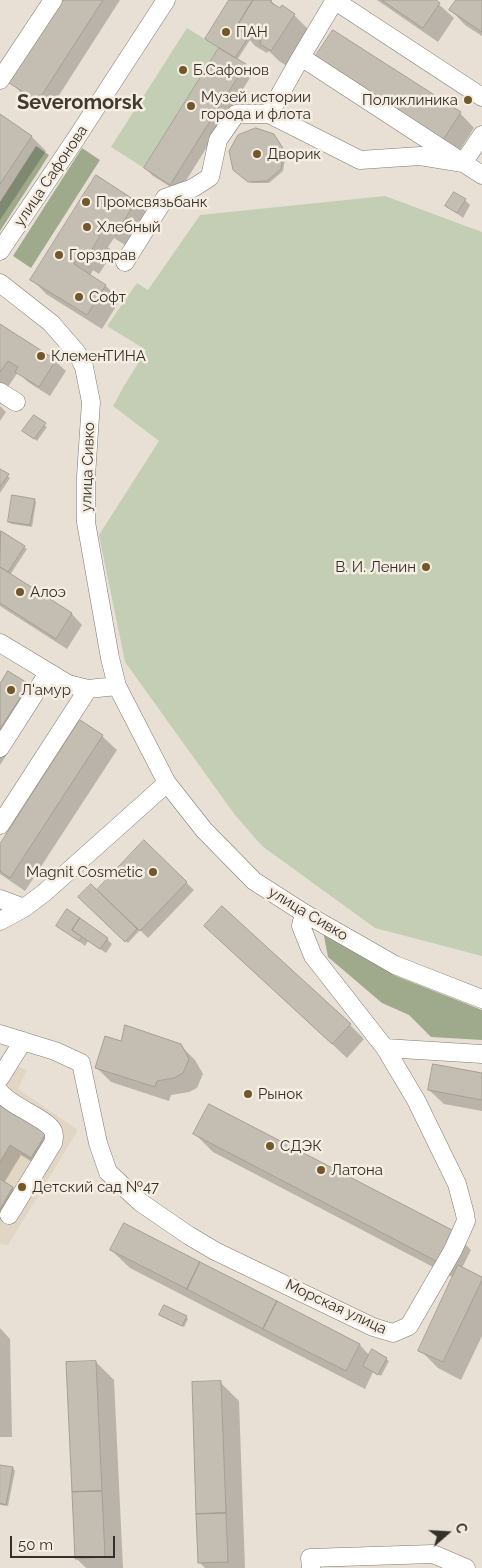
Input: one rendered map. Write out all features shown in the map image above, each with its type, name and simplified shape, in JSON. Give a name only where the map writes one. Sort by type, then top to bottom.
[{"type":"street","points":[[0,80],[53,0]]},
{"type":"street","name":"улица Сафонова","points":[[0,251],[166,0]]},
{"type":"street","points":[[269,114],[334,0],[482,97]]},
{"type":"street","points":[[301,57],[482,175]]},
{"type":"street","points":[[126,262],[165,198],[193,188],[210,178],[218,140],[236,114],[269,114],[360,160],[420,156],[463,163]]},
{"type":"street","points":[[463,163],[482,135]]},
{"type":"street","name":"улица Сивко","points":[[0,283],[51,323],[78,353],[84,367],[91,402],[86,476],[86,522],[100,604],[117,686],[167,782],[204,830],[254,881],[304,913],[395,965],[482,999]]},
{"type":"street","points":[[0,392],[16,402]]},
{"type":"street","points":[[0,642],[68,684],[88,689],[117,686]]},
{"type":"street","points":[[0,748],[48,673]]},
{"type":"street","points":[[2,816],[88,689]]},
{"type":"street","points":[[0,921],[24,908],[44,893],[167,782]]},
{"type":"street","points":[[0,898],[24,908]]},
{"type":"street","name":"Морская улица","points":[[0,1034],[55,1051],[81,1064],[98,1143],[108,1172],[140,1202],[215,1251],[373,1327],[393,1333],[409,1326],[453,1250],[466,1221],[457,1184],[416,1100],[385,1048],[313,956],[301,926],[304,913]]},
{"type":"street","points":[[0,1078],[23,1041]]},
{"type":"street","points":[[385,1048],[482,1054]]},
{"type":"street","points":[[0,1092],[11,1102],[50,1126],[55,1135],[53,1143],[9,1215]]},
{"type":"street","points":[[311,1568],[310,1558],[433,1554],[466,1568]]},
{"type":"shaded area","name":"Детский сад №47","points":[[0,1058],[27,1070],[18,1089],[78,1130],[8,1245],[0,1244]]},
{"type":"green space","points":[[187,28],[219,48],[144,168],[111,147]]},
{"type":"green space","points":[[36,146],[49,155],[0,231],[0,202]]},
{"type":"green space","points":[[82,148],[100,160],[31,268],[13,256]]},
{"type":"green space","points":[[385,196],[482,232],[482,956],[375,928],[262,846],[235,815],[125,662],[99,535],[159,441],[113,406],[146,350],[107,326],[137,283],[148,290],[200,215]]},
{"type":"green space","points":[[323,931],[396,976],[482,1010],[482,1040],[431,1037],[409,1015],[382,1003],[328,957]]},
{"type":"building","points":[[63,0],[103,0],[38,101],[9,83]]},
{"type":"building","name":"ПАН","points":[[229,0],[253,0],[236,28],[249,36],[235,58],[205,39]]},
{"type":"building","points":[[253,0],[272,0],[270,2],[280,8],[282,5],[295,14],[271,51],[260,44],[261,41],[236,28]]},
{"type":"building","points":[[382,0],[436,0],[440,3],[423,28]]},
{"type":"building","points":[[456,0],[482,0],[482,32],[449,10]]},
{"type":"building","points":[[333,30],[461,112],[443,140],[315,57]]},
{"type":"building","points":[[219,48],[246,64],[170,185],[144,168]]},
{"type":"building","points":[[0,114],[32,136],[0,184]]},
{"type":"building","points":[[256,128],[274,134],[284,150],[281,169],[267,181],[248,182],[233,170],[229,151],[238,135]]},
{"type":"building","points":[[96,175],[136,201],[115,235],[99,225],[94,233],[100,236],[85,261],[78,257],[74,264],[106,285],[87,315],[30,280]]},
{"type":"building","points":[[454,192],[466,199],[457,213],[445,206]]},
{"type":"building","points":[[0,324],[56,360],[39,387],[15,372],[18,367],[8,361],[0,372]]},
{"type":"building","points":[[34,415],[46,423],[34,439],[22,431]]},
{"type":"building","points":[[0,469],[9,474],[0,487]]},
{"type":"building","points":[[12,495],[35,499],[30,525],[8,522]]},
{"type":"building","points":[[1,531],[25,546],[8,572],[0,567]]},
{"type":"building","points":[[0,567],[72,613],[56,639],[0,603]]},
{"type":"building","points":[[8,671],[29,684],[0,729],[0,684]]},
{"type":"building","points":[[80,720],[103,735],[10,878],[0,871],[0,844]]},
{"type":"building","points":[[144,840],[187,882],[140,931],[97,890]]},
{"type":"building","points":[[91,884],[137,929],[125,942],[78,897]]},
{"type":"building","points":[[222,906],[351,1024],[332,1044],[204,926]]},
{"type":"building","points":[[67,909],[80,918],[72,930],[82,937],[79,941],[56,926]]},
{"type":"building","points":[[80,918],[108,938],[100,949],[72,930]]},
{"type":"building","points":[[125,1025],[181,1044],[189,1059],[183,1073],[174,1078],[157,1081],[155,1087],[95,1068],[105,1036],[121,1041]]},
{"type":"building","points":[[433,1064],[482,1073],[482,1100],[428,1090]]},
{"type":"building","points":[[0,1103],[47,1132],[31,1158],[10,1145],[0,1162]]},
{"type":"building","points":[[209,1104],[454,1231],[438,1262],[193,1134]]},
{"type":"building","points":[[0,1179],[13,1187],[0,1209]]},
{"type":"building","points":[[124,1223],[200,1262],[187,1289],[110,1250]]},
{"type":"building","points":[[200,1262],[277,1301],[263,1329],[187,1289]]},
{"type":"building","points":[[458,1265],[482,1277],[482,1280],[443,1362],[418,1351]]},
{"type":"building","points":[[277,1301],[360,1344],[346,1371],[263,1329]]},
{"type":"building","points":[[164,1305],[187,1316],[182,1326],[159,1315]]},
{"type":"building","points":[[372,1349],[387,1358],[378,1375],[363,1366]]},
{"type":"building","points":[[96,1361],[102,1491],[72,1492],[66,1362]]},
{"type":"building","points":[[221,1381],[226,1513],[196,1514],[192,1382]]},
{"type":"building","points":[[0,1465],[13,1467],[6,1505],[0,1503]]},
{"type":"building","points":[[102,1491],[105,1557],[75,1559],[72,1492]]},
{"type":"building","points":[[226,1513],[228,1562],[198,1563],[196,1514]]},
{"type":"place","name":"ПАН","points":[[226,32]]},
{"type":"place","name":"Б.Сафонов","points":[[183,70]]},
{"type":"place","name":"Поликлиника","points":[[468,100]]},
{"type":"place","name":"Музей истории города и флота","points":[[191,106]]},
{"type":"place","name":"Дворик","points":[[257,154]]},
{"type":"place","name":"Промсвязьбанк","points":[[86,202]]},
{"type":"place","name":"Хлебный","points":[[87,227]]},
{"type":"place","name":"Горздрав","points":[[59,255]]},
{"type":"place","name":"Софт","points":[[79,297]]},
{"type":"place","name":"КлеменТИНА","points":[[41,356]]},
{"type":"place","name":"В. И. Ленин","points":[[426,567]]},
{"type":"place","name":"Алоэ","points":[[20,592]]},
{"type":"place","name":"Л'амур","points":[[11,690]]},
{"type":"place","name":"Magnit Cosmetic","points":[[153,872]]},
{"type":"place","name":"Рынок","points":[[248,1094]]},
{"type":"place","name":"СДЭК","points":[[270,1146]]},
{"type":"place","name":"Латона","points":[[321,1170]]},
{"type":"place","name":"Детский сад №47","points":[[22,1187]]},
{"type":"district","name":"Severomorsk","points":[[80,103]]}]
